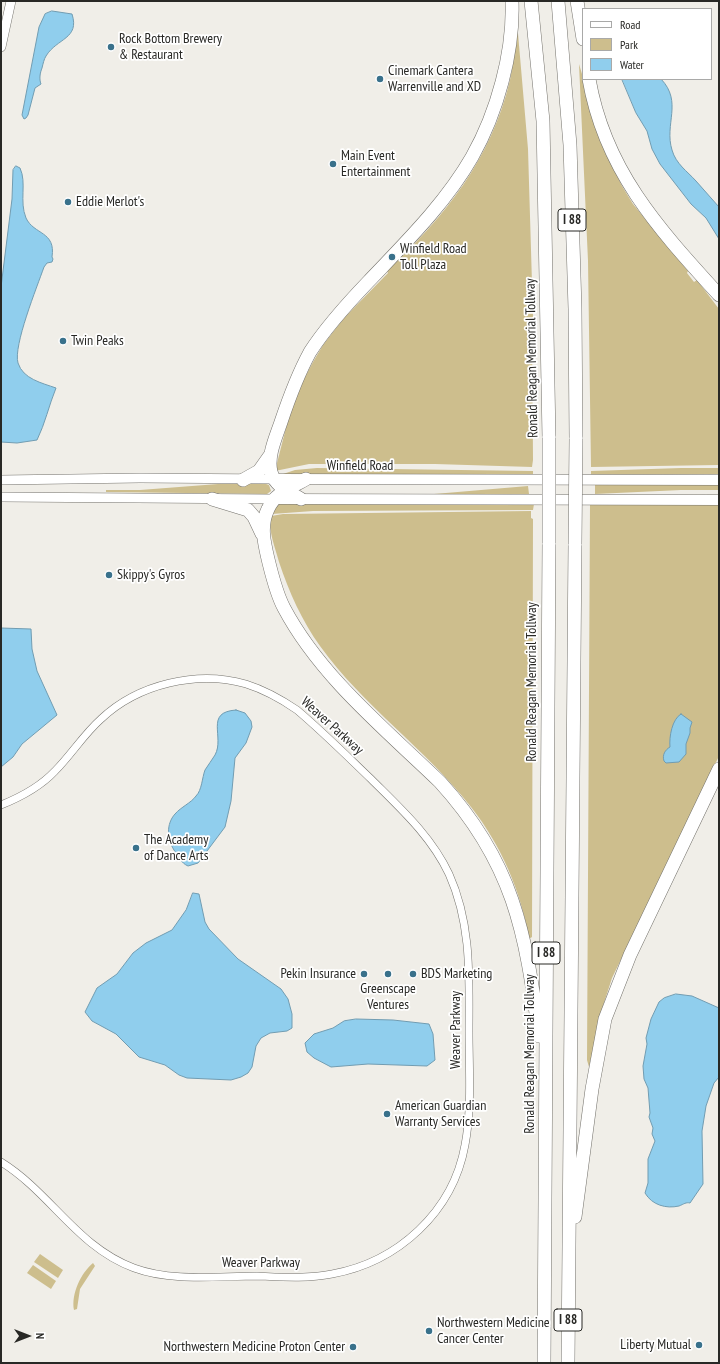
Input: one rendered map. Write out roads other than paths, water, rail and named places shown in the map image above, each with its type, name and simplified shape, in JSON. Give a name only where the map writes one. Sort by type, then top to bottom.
[{"type":"highway","points":[[301,499],[279,486],[271,472],[271,454],[289,397],[311,352],[352,298],[422,225],[459,177],[472,157],[496,101],[507,62],[513,13],[512,1]]},
{"type":"highway","name":"Ronald Reagan Memorial Tollway","points":[[531,1],[543,121],[549,438],[544,1363]]},
{"type":"highway","name":"I 88","points":[[558,1],[570,145],[575,309],[576,439],[568,1363]]},
{"type":"highway","points":[[577,1],[582,32]]},
{"type":"highway","points":[[589,80],[598,115],[610,146],[622,171],[640,202],[684,258],[719,295]]},
{"type":"highway","points":[[243,480],[259,471],[271,454]]},
{"type":"highway","points":[[262,534],[268,508],[274,499],[286,490],[306,480]]},
{"type":"highway","points":[[212,499],[248,510],[254,517],[262,534],[273,578],[284,607],[315,656],[332,676],[456,800],[486,842],[497,862],[514,904],[527,952],[545,1090]]},
{"type":"highway","points":[[568,1276],[592,1089],[605,1019],[630,955],[719,769]]},
{"type":"main road","name":"Winfield Road","points":[[275,480],[719,480]]},
{"type":"main road","points":[[274,499],[719,500]]},
{"type":"street","points":[[1,47],[11,1]]},
{"type":"street","points":[[1,476],[18,479]]},
{"type":"street","name":"Winfield Road","points":[[1,480],[275,480]]},
{"type":"street","points":[[1,497],[274,499]]},
{"type":"street","name":"Weaver Parkway","points":[[1,804],[23,795],[44,780],[54,772],[100,719],[122,703],[141,693],[165,684],[194,679],[228,681],[253,687],[277,697],[297,710],[420,828],[442,861],[456,892],[465,924],[469,963],[468,1126],[463,1156],[458,1172],[442,1202],[425,1224],[403,1244],[370,1264],[334,1274],[308,1277],[180,1276],[148,1272],[116,1260],[90,1244],[30,1184],[1,1162]]},
{"type":"water","points":[[52,11],[72,14],[74,22],[73,29],[66,38],[56,45],[45,57],[40,74],[41,84],[35,88],[28,115],[24,119],[22,115],[39,27],[45,14]]},
{"type":"water","points":[[622,80],[662,80],[671,96],[672,113],[670,140],[672,150],[679,163],[719,207],[719,239],[706,218],[691,204],[660,164],[652,149],[647,131],[636,113]]},
{"type":"water","points":[[16,166],[20,168],[22,174],[23,205],[26,218],[34,228],[44,234],[51,242],[53,259],[52,262],[47,263],[44,267],[26,316],[17,355],[18,363],[20,368],[29,377],[56,388],[37,440],[17,443],[1,442],[1,287],[12,199],[13,170]]},
{"type":"water","points":[[1,628],[31,629],[32,649],[37,671],[57,715],[22,744],[13,757],[1,767]]},
{"type":"water","points":[[236,710],[245,713],[251,721],[252,727],[246,743],[235,758],[231,801],[225,827],[198,863],[188,866],[183,863],[172,846],[168,832],[170,822],[175,814],[189,803],[200,791],[205,770],[215,755],[217,748],[218,720],[221,715],[226,712]]},
{"type":"water","points":[[681,714],[692,722],[686,744],[686,754],[679,762],[666,763],[663,759],[665,751],[670,747],[673,724]]},
{"type":"water","points":[[193,893],[199,894],[205,922],[209,929],[238,959],[281,989],[288,999],[292,1014],[292,1028],[287,1031],[270,1033],[261,1038],[256,1046],[252,1067],[248,1073],[231,1080],[187,1078],[179,1075],[165,1065],[139,1057],[116,1034],[92,1021],[85,1012],[97,988],[117,974],[133,953],[146,943],[172,930],[186,910]]},
{"type":"water","points":[[676,994],[692,996],[719,1008],[719,1077],[714,1083],[706,1106],[702,1131],[703,1184],[690,1203],[669,1207],[651,1201],[645,1193],[648,1183],[648,1159],[655,1141],[652,1134],[653,1128],[649,1117],[648,1088],[644,1079],[643,1066],[647,1044],[646,1038],[651,1019],[659,1002],[664,998]]},
{"type":"water","points":[[356,1019],[393,1020],[429,1024],[433,1034],[435,1060],[427,1066],[368,1064],[331,1067],[314,1058],[307,1052],[305,1043],[314,1034],[333,1028],[344,1021]]},
{"type":"place","name":"Rock Bottom Brewery & Restaurant","points":[[111,47]]},
{"type":"place","name":"Cinemark Cantera Warrenville and XD","points":[[380,79]]},
{"type":"place","name":"Main Event Entertainment","points":[[333,164]]},
{"type":"place","name":"Eddie Merlot's","points":[[68,202]]},
{"type":"place","name":"Winfield Road Toll Plaza","points":[[392,257]]},
{"type":"place","name":"Twin Peaks","points":[[63,341]]},
{"type":"place","name":"Skippy's Gyros","points":[[109,575]]},
{"type":"place","name":"The Academy of Dance Arts","points":[[136,848]]},
{"type":"place","name":"Pekin Insurance","points":[[364,974]]},
{"type":"place","name":"Greenscape Ventures","points":[[388,974]]},
{"type":"place","name":"BDS Marketing","points":[[413,974]]},
{"type":"place","name":"American Guardian Warranty Services","points":[[387,1114]]},
{"type":"place","name":"Northwestern Medicine Cancer Center","points":[[429,1331]]},
{"type":"place","name":"Liberty Mutual","points":[[699,1345]]},
{"type":"place","name":"Northwestern Medicine Proton Center","points":[[353,1347]]}]
